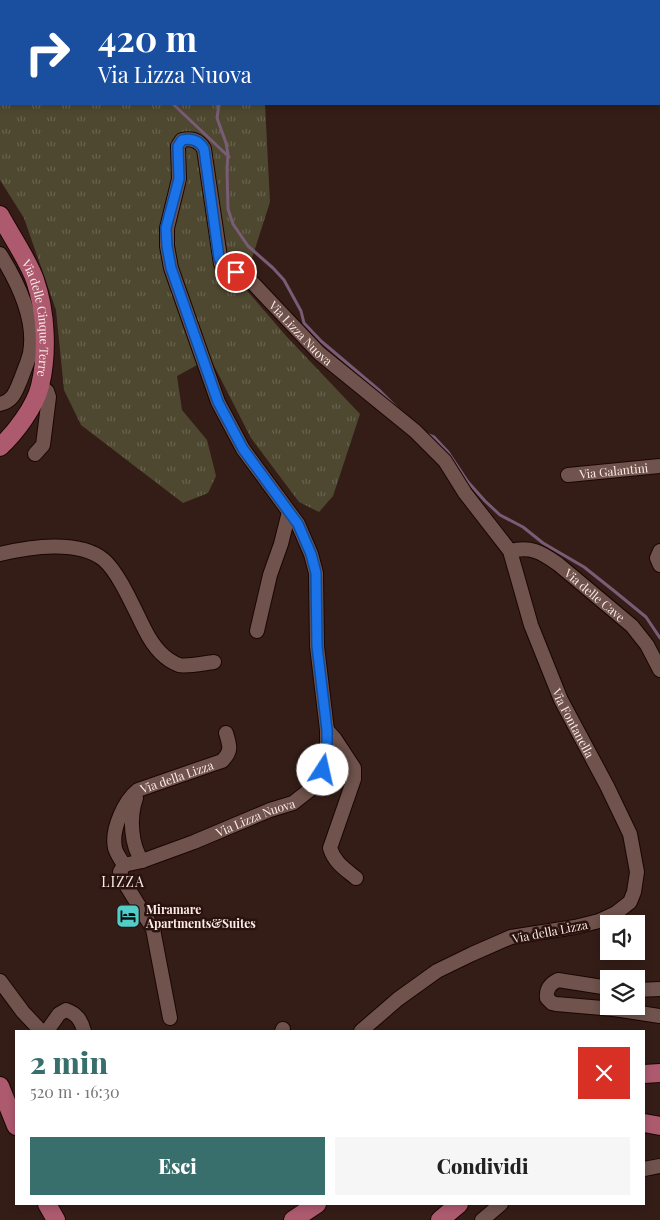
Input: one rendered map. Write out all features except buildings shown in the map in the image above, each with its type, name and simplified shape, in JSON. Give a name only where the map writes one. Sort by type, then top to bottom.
[{"type":"main road","name":"Via delle Cinque Terre","points":[[0,215],[34,278],[43,315],[44,351],[40,387],[37,395],[18,427],[0,447]]},
{"type":"main road","points":[[645,1074],[660,1073]]},
{"type":"main road","points":[[0,1086],[15,1124]]},
{"type":"main road","points":[[645,1124],[660,1126]]},
{"type":"main road","points":[[48,1205],[56,1220]]},
{"type":"main road","points":[[293,1220],[316,1205]]},
{"type":"main road","points":[[440,1220],[458,1205]]},
{"type":"street","name":"Via Lizza Nuova","points":[[124,865],[142,861],[194,842],[293,803],[312,788],[323,770],[327,752],[327,730],[317,646],[316,573],[311,554],[298,524],[243,449],[218,402],[171,268],[166,228],[179,179],[178,146],[180,142],[183,140],[194,140],[201,144],[204,149],[221,264],[243,274],[249,279],[319,353],[415,431],[445,461],[465,493],[510,552]]},
{"type":"street","points":[[0,254],[9,268],[21,298],[29,319],[31,335],[30,353],[16,392],[11,400],[0,404]]},
{"type":"street","points":[[35,454],[43,445],[49,397],[47,391],[40,387]]},
{"type":"street","name":"Via Galantini","points":[[568,474],[660,466]]},
{"type":"street","points":[[257,631],[270,575],[281,544],[289,512]]},
{"type":"street","points":[[0,554],[29,548],[57,546],[92,553],[104,560],[118,578],[153,645],[164,655],[180,665],[214,662]]},
{"type":"street","name":"Via delle Cave","points":[[510,552],[528,548],[548,556],[632,626],[647,645],[660,670]]},
{"type":"street","points":[[660,551],[656,558],[660,566]]},
{"type":"street","name":"Via Fontanella","points":[[510,552],[531,625],[561,700],[608,786],[630,834],[637,872],[634,892]]},
{"type":"street","points":[[327,730],[354,768],[354,779],[330,848],[333,856],[341,866],[356,878]]},
{"type":"street","name":"Via della Lizza","points":[[170,1018],[153,929],[123,880],[120,872],[124,865],[115,849],[115,837],[118,823],[133,794],[138,790],[222,761],[230,752],[226,733]]},
{"type":"street","points":[[138,790],[132,814],[132,828],[137,854],[142,861]]},
{"type":"street","name":"Via della Lizza","points":[[362,1030],[398,999],[437,971],[511,937],[575,927],[599,921],[627,906],[634,892]]},
{"type":"street","points":[[600,987],[558,980],[548,989],[547,998],[556,1004],[600,1008]]},
{"type":"street","points":[[0,981],[22,1012],[40,1030]]},
{"type":"street","points":[[645,990],[660,989]]},
{"type":"street","points":[[48,1030],[59,1014],[66,1010],[81,1020],[84,1030]]},
{"type":"street","points":[[645,1014],[660,1016]]},
{"type":"street","points":[[645,1169],[660,1166]]},
{"type":"street","points":[[482,1220],[500,1205]]},
{"type":"green space","points":[[0,105],[265,105],[270,202],[243,286],[287,337],[360,414],[333,496],[319,512],[299,502],[251,438],[210,358],[177,376],[182,410],[207,440],[216,476],[208,493],[183,503],[81,425],[64,390],[56,310],[24,218],[0,180]]},
{"type":"waterway","points":[[174,105],[229,157]]},
{"type":"waterway","points":[[219,105],[217,118],[228,154],[228,209],[233,224],[248,246],[284,280],[301,311],[304,323],[321,341],[380,391],[400,411]]},
{"type":"waterway","points":[[426,434],[434,437],[448,452],[468,482],[500,515],[523,527],[543,543],[584,567],[646,617],[660,638]]},
{"type":"place","name":"Miramare Apartments&Suites","points":[[128,916]]},
{"type":"district","name":"LIZZA","points":[[123,881]]},
{"type":"route","points":[[236,272],[223,266],[219,258],[203,146],[192,139],[182,140],[178,146],[179,179],[166,228],[171,268],[218,402],[243,449],[298,524],[311,554],[316,573],[317,646],[327,730],[327,752],[323,770]]}]
